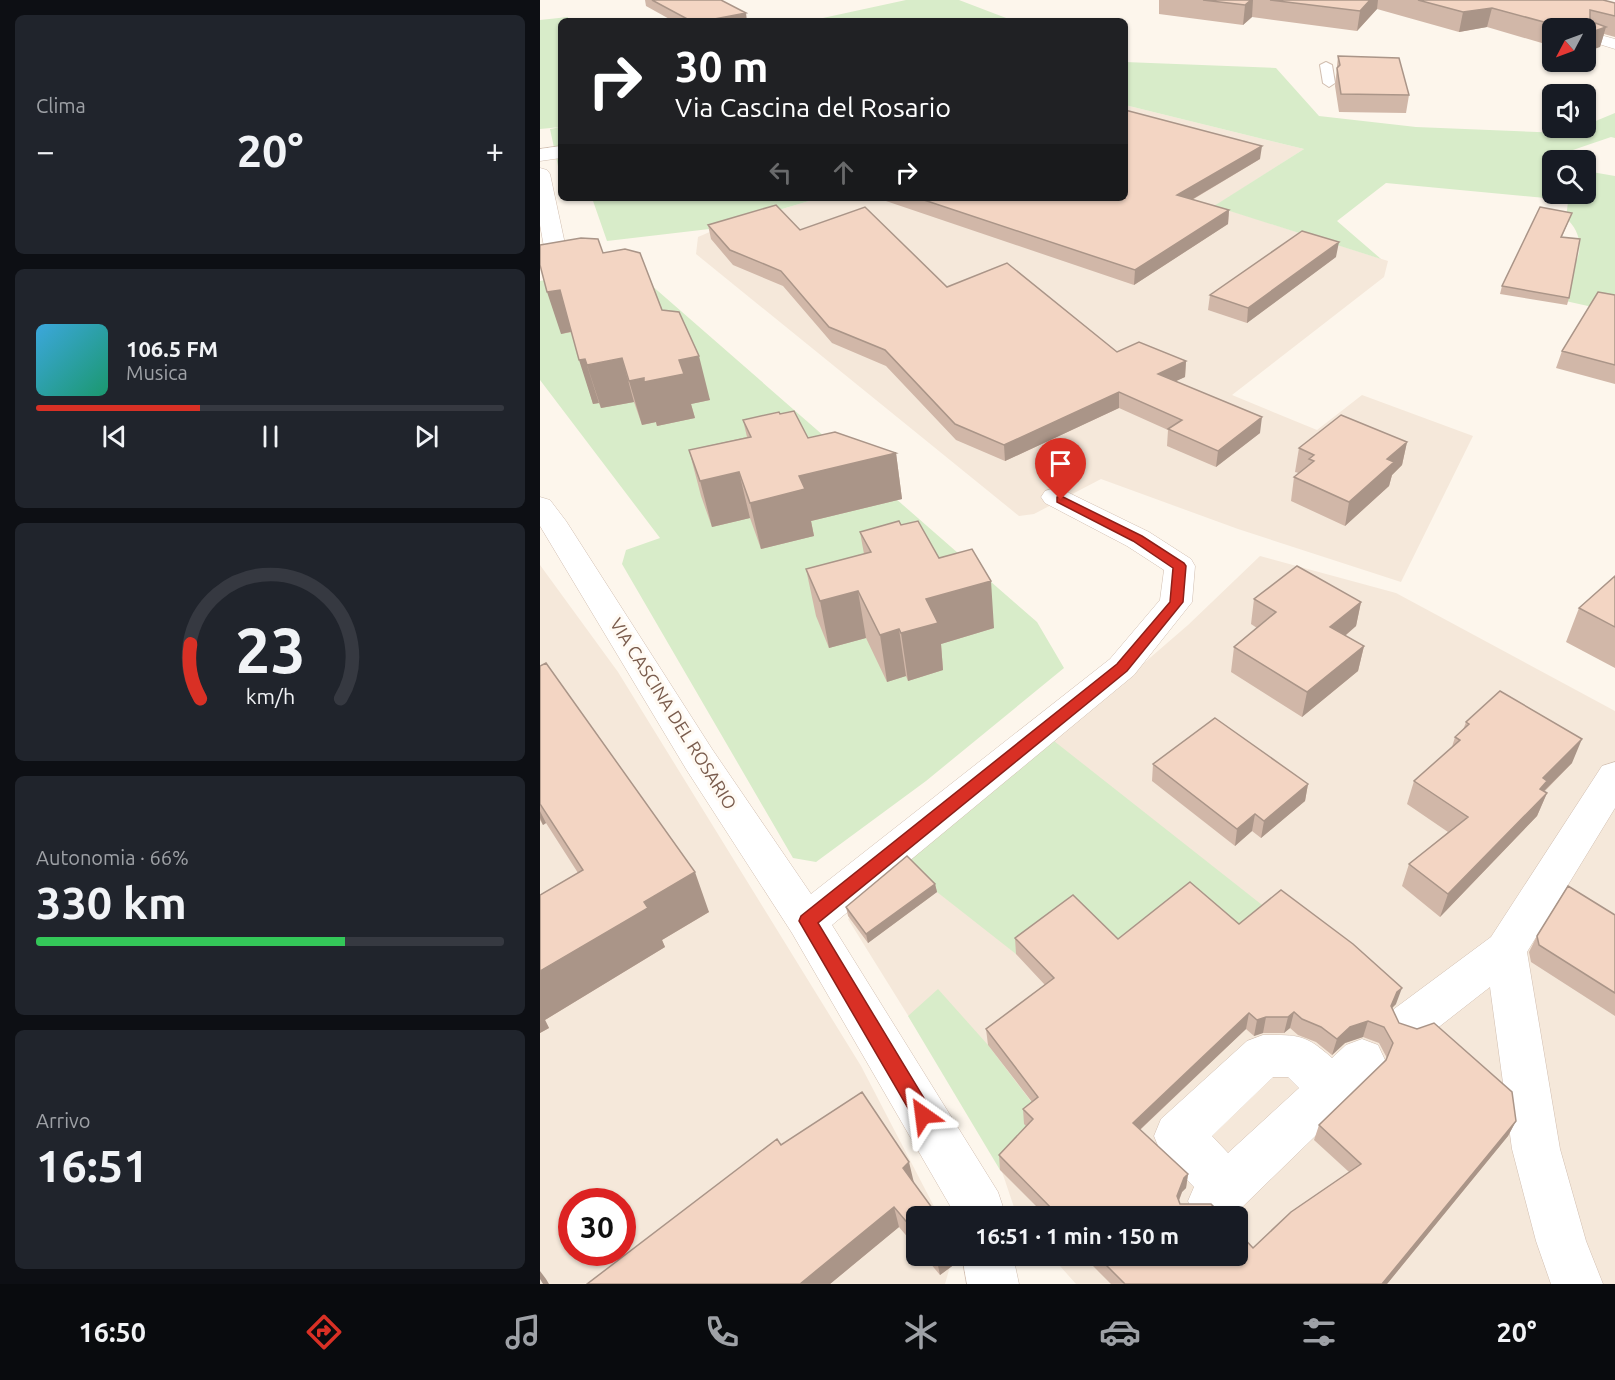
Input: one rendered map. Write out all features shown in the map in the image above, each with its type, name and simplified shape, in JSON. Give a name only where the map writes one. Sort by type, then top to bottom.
[{"type":"street","points":[[1596,38],[1615,44]]},
{"type":"street","points":[[540,155],[558,152]]},
{"type":"street","points":[[540,174],[557,258]]},
{"type":"street","points":[[807,921],[1122,667],[1176,602],[1180,566],[1138,539],[1055,497]]},
{"type":"street","name":"VIA CASCINA DEL ROSARIO","points":[[540,506],[556,527],[699,759],[807,921],[978,1206]]},
{"type":"street","points":[[1410,1023],[1506,950],[1615,776]]},
{"type":"street","points":[[1506,950],[1536,1149],[1561,1241],[1577,1284]]},
{"type":"street","points":[[1263,1056],[1297,1056],[1347,1074],[1215,1199],[1178,1136],[1263,1056]]},
{"type":"street","points":[[990,1266],[993,1284]]},
{"type":"lane","points":[[1326,65],[1329,83]]},
{"type":"shaded area","points":[[1128,106],[1304,149],[1215,206],[1388,261],[1384,277],[1232,395],[1317,430],[1362,395],[1473,436],[1401,582],[1238,529],[1101,479],[1034,514],[1019,516],[696,254],[698,237],[719,228],[809,201],[1128,201]]},
{"type":"shaded area","points":[[1260,556],[1396,593],[1615,711],[1615,1284],[1076,1284],[1060,1266],[1248,1266],[1248,1206],[1014,1206],[998,1160],[848,919],[1188,625]]},
{"type":"shaded area","points":[[540,565],[618,672],[861,1066],[934,1206],[906,1206],[906,1266],[950,1266],[945,1284],[540,1284]]},
{"type":"green space","points":[[906,0],[959,0],[1006,18],[823,18]]},
{"type":"green space","points":[[558,18],[558,127],[540,129],[540,20]]},
{"type":"green space","points":[[1128,62],[1276,68],[1319,116],[1416,127],[1542,132],[1542,138],[1596,138],[1596,121],[1615,113],[1615,138],[1611,137],[1573,150],[1542,150],[1542,198],[1386,183],[1337,221],[1381,259],[1214,206],[1304,149],[1128,106]]},
{"type":"green space","points":[[558,128],[558,166],[550,129]]},
{"type":"green space","points":[[1596,173],[1615,176],[1615,312],[1543,296],[1562,259],[1577,259],[1579,253],[1578,237],[1574,227],[1566,218],[1568,204],[1596,204]]},
{"type":"green space","points":[[593,201],[809,201],[718,228],[607,241]]},
{"type":"green space","points":[[627,264],[1037,622],[1064,668],[926,781],[816,862],[793,858],[622,564],[626,550],[660,538],[540,380],[540,281]]},
{"type":"green space","points":[[1054,741],[1271,912],[1166,1002],[1074,912],[1016,954],[937,892],[906,863]]},
{"type":"green space","points":[[938,989],[988,1045],[1039,1112],[1034,1134],[1000,1170],[908,1016]]},
{"type":"building","points":[[652,0],[721,0],[746,13],[720,18],[685,18]]},
{"type":"building","points":[[1203,0],[1251,0],[1245,5]]},
{"type":"building","points":[[1270,0],[1370,0],[1360,11]]},
{"type":"building","points":[[1418,0],[1603,0],[1615,3],[1615,16],[1590,10],[1590,18],[1542,18],[1542,22],[1492,8],[1463,12]]},
{"type":"building","points":[[1596,23],[1606,27],[1596,30]]},
{"type":"building","points":[[1338,56],[1399,58],[1409,95],[1341,94],[1337,68],[1340,65]]},
{"type":"building","points":[[1128,111],[1262,146],[1177,195],[1229,210],[1135,270],[927,201],[1128,201]]},
{"type":"building","points":[[776,205],[800,230],[865,207],[947,287],[1007,263],[1117,352],[1139,342],[1186,361],[1158,374],[1262,417],[1218,451],[1168,429],[1182,420],[1119,392],[1004,445],[955,424],[885,350],[829,327],[781,271],[730,250],[708,225]]},
{"type":"building","points":[[1540,207],[1572,213],[1561,237],[1580,239],[1569,298],[1502,286]]},
{"type":"building","points":[[1302,231],[1339,242],[1248,308],[1210,295]]},
{"type":"building","points":[[581,238],[598,239],[603,253],[625,249],[640,253],[662,310],[679,312],[699,356],[679,360],[684,374],[644,382],[644,378],[629,381],[622,358],[587,365],[585,359],[579,360],[560,290],[547,292],[540,265],[540,245]]},
{"type":"building","points":[[1598,292],[1615,295],[1615,365],[1562,351]]},
{"type":"building","points":[[794,411],[808,438],[835,432],[896,453],[799,476],[805,489],[750,503],[739,472],[700,481],[689,450],[751,437],[743,420]]},
{"type":"building","points":[[1341,415],[1407,442],[1387,459],[1394,462],[1349,502],[1294,477],[1314,461],[1309,459],[1314,455],[1299,448]]},
{"type":"building","points":[[899,521],[901,525],[918,521],[939,558],[972,549],[991,581],[926,599],[938,623],[901,633],[899,629],[880,635],[858,591],[820,601],[806,569],[871,552],[860,532]]},
{"type":"building","points":[[1297,566],[1361,602],[1330,627],[1364,646],[1307,692],[1234,647],[1276,612],[1254,599]]},
{"type":"building","points":[[1615,576],[1615,627],[1579,608]]},
{"type":"building","points":[[546,663],[695,872],[644,902],[648,908],[540,971],[540,895],[583,870],[540,804],[540,666]]},
{"type":"building","points":[[1500,691],[1582,739],[1543,778],[1547,781],[1540,789],[1547,793],[1448,894],[1409,864],[1468,817],[1414,781],[1460,740],[1455,737],[1469,724],[1466,722]]},
{"type":"building","points":[[1215,718],[1308,784],[1264,821],[1255,814],[1237,829],[1153,764]]},
{"type":"building","points":[[907,856],[935,884],[866,934],[846,907]]},
{"type":"building","points":[[1190,882],[1239,924],[1281,890],[1353,944],[1402,988],[1397,992],[1391,1006],[1399,1023],[1417,1029],[1434,1023],[1512,1092],[1516,1121],[1382,1284],[1125,1284],[1107,1266],[1248,1266],[1248,1243],[1253,1248],[1291,1212],[1361,1164],[1319,1125],[1386,1060],[1393,1043],[1384,1027],[1368,1021],[1350,1027],[1337,1039],[1294,1012],[1288,1017],[1266,1017],[1257,1020],[1249,1013],[1133,1123],[1188,1174],[1177,1196],[1180,1204],[1211,1204],[1213,1206],[1049,1206],[999,1155],[1033,1119],[1023,1109],[1038,1097],[986,1029],[1054,978],[1015,938],[1073,895],[1118,939]]},
{"type":"building","points":[[1568,886],[1615,915],[1615,993],[1539,945],[1537,936]]},
{"type":"building","points":[[862,1092],[909,1162],[903,1168],[931,1206],[906,1206],[906,1221],[894,1207],[800,1284],[587,1284],[611,1266],[636,1266],[636,1247],[777,1139],[781,1145]]},
{"type":"route","points":[[923,1115],[807,921],[988,774],[1054,725],[1122,667],[1176,602],[1180,566],[1138,539],[1061,500]]}]
